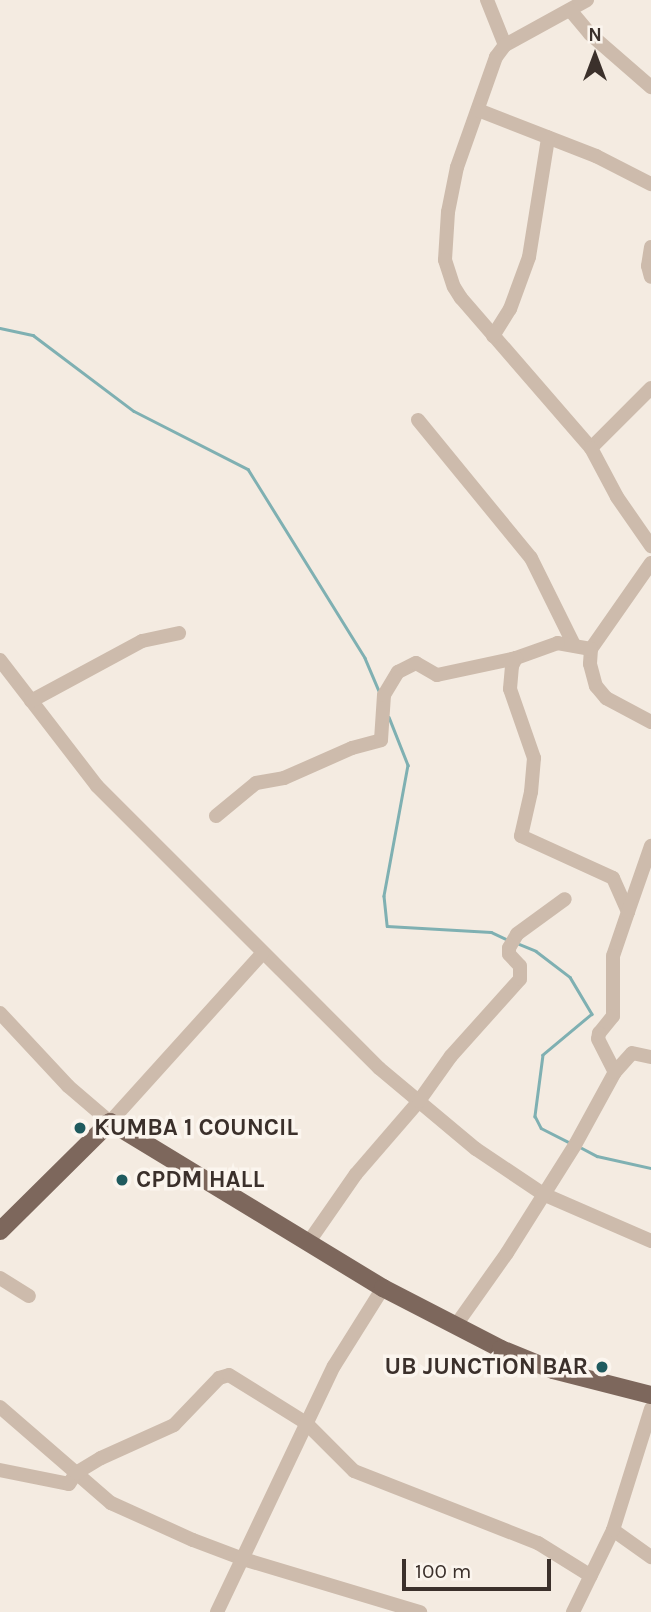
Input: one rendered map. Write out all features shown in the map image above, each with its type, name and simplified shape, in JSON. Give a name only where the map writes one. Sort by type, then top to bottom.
[{"type":"main road","points":[[0,1231],[110,1122],[383,1288],[501,1349],[553,1370],[651,1395]]},
{"type":"street","points":[[486,0],[505,45]]},
{"type":"street","points":[[587,0],[505,45],[496,57],[457,167],[448,212],[445,260],[454,287],[591,448],[617,498],[651,546]]},
{"type":"street","points":[[570,10],[590,34],[651,87]]},
{"type":"street","points":[[478,110],[596,156],[651,184]]},
{"type":"street","points":[[493,336],[510,309],[529,257],[548,138]]},
{"type":"street","points":[[651,247],[648,266],[651,277]]},
{"type":"street","points":[[591,448],[651,388]]},
{"type":"street","points":[[418,420],[531,558],[574,645]]},
{"type":"street","points":[[651,562],[591,649],[592,676],[596,687],[606,698],[651,722]]},
{"type":"street","points":[[31,701],[142,641],[179,633]]},
{"type":"street","points":[[216,816],[256,783],[285,778],[352,748],[381,740],[384,695],[398,672],[416,663],[437,675],[516,658],[548,645],[574,645],[591,649]]},
{"type":"street","points":[[516,658],[512,666],[511,694],[534,758],[531,792],[522,836],[613,878],[628,912]]},
{"type":"street","points":[[0,660],[97,786],[262,954],[379,1068],[476,1149],[543,1194],[651,1241]]},
{"type":"street","points":[[615,1072],[598,1039],[599,1033],[613,1016],[613,956],[651,846]]},
{"type":"street","points":[[308,1243],[356,1174],[419,1101],[451,1055],[520,979],[520,966],[509,954],[509,948],[517,934],[565,899]]},
{"type":"street","points":[[0,1013],[68,1086],[110,1122],[262,954]]},
{"type":"street","points":[[456,1325],[507,1253],[578,1139],[615,1072],[632,1053],[651,1057]]},
{"type":"street","points":[[0,1278],[29,1296]]},
{"type":"street","points":[[217,1612],[334,1366],[383,1288]]},
{"type":"street","points":[[0,1470],[66,1485],[72,1483],[76,1473],[174,1425],[223,1375],[236,1379],[306,1423],[354,1471],[538,1543],[591,1576]]},
{"type":"street","points":[[0,1407],[111,1503],[243,1559],[420,1612]]},
{"type":"street","points":[[573,1612],[613,1530],[651,1409]]},
{"type":"street","points":[[613,1530],[651,1557]]},
{"type":"waterway","points":[[0,328],[33,335],[134,411],[248,469],[365,658],[380,694]]},
{"type":"waterway","points":[[389,717],[408,765],[384,896],[387,926],[491,932],[506,939]]},
{"type":"waterway","points":[[519,944],[536,951],[570,977],[592,1014],[543,1055],[535,1116],[541,1128],[571,1143]]},
{"type":"waterway","points":[[580,1147],[597,1156],[651,1168]]},
{"type":"place","name":"KUMBA 1 COUNCIL","points":[[80,1128]]},
{"type":"place","name":"CPDM HALL","points":[[122,1180]]},
{"type":"place","name":"UB JUNCTION BAR","points":[[602,1367]]}]
